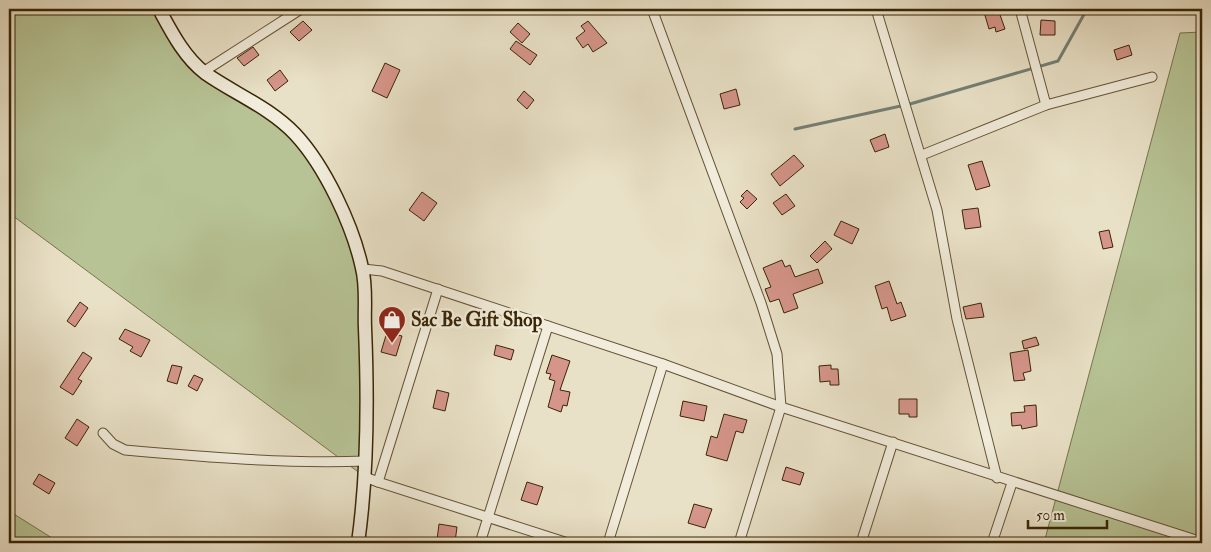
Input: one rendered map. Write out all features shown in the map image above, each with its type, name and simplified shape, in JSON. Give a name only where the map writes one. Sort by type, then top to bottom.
[{"type":"main road","points":[[159,9],[175,39],[203,72],[272,113],[295,134],[317,161],[343,212],[363,269],[368,384],[366,461],[372,479],[358,543]]},
{"type":"street","points":[[203,72],[301,9]]},
{"type":"street","points":[[652,9],[761,303],[777,354],[781,408],[739,543]]},
{"type":"street","points":[[876,9],[922,155],[937,210],[957,319],[997,478]]},
{"type":"street","points":[[1020,9],[1046,105]]},
{"type":"street","points":[[922,155],[1046,105],[1152,77]]},
{"type":"street","points":[[363,269],[382,271],[663,364],[781,408],[893,442],[1012,483],[1202,542]]},
{"type":"street","points":[[438,290],[372,479],[568,543]]},
{"type":"street","points":[[480,543],[548,326]]},
{"type":"street","points":[[608,543],[663,364]]},
{"type":"street","points":[[103,433],[113,444],[125,450],[289,460],[366,461]]},
{"type":"street","points":[[861,543],[893,442]]},
{"type":"street","points":[[992,543],[1012,483]]},
{"type":"green space","points":[[9,9],[159,9],[203,72],[272,113],[317,161],[363,269],[365,477],[9,213]]},
{"type":"green space","points":[[1202,32],[1202,543],[1044,543],[1180,33]]},
{"type":"green space","points":[[9,511],[60,543],[9,543]]},
{"type":"building","points":[[998,9],[1005,29],[996,32],[995,27],[989,29],[984,12]]},
{"type":"building","points":[[1041,20],[1055,21],[1055,35],[1040,35]]},
{"type":"building","points":[[303,21],[312,30],[299,41],[290,32]]},
{"type":"building","points":[[588,21],[607,43],[593,52],[588,44],[583,48],[576,38],[585,31],[581,26]]},
{"type":"building","points":[[518,23],[530,34],[522,43],[510,32]]},
{"type":"building","points":[[516,41],[537,55],[530,65],[510,49]]},
{"type":"building","points":[[1129,45],[1132,55],[1117,60],[1114,50]]},
{"type":"building","points":[[253,47],[259,55],[244,66],[237,58]]},
{"type":"building","points":[[385,63],[400,70],[387,98],[372,91]]},
{"type":"building","points":[[280,70],[288,81],[275,91],[267,80]]},
{"type":"building","points":[[736,89],[740,105],[724,109],[720,94]]},
{"type":"building","points":[[524,91],[534,100],[527,109],[517,100]]},
{"type":"building","points":[[885,134],[889,147],[875,152],[870,140]]},
{"type":"building","points":[[794,155],[804,166],[780,186],[771,174]]},
{"type":"building","points":[[982,161],[990,186],[976,190],[968,165]]},
{"type":"building","points":[[747,190],[757,199],[747,209],[740,202],[744,198],[741,196]]},
{"type":"building","points":[[422,192],[437,203],[424,221],[409,210]]},
{"type":"building","points":[[786,194],[795,206],[782,215],[773,203]]},
{"type":"building","points":[[978,208],[981,227],[965,229],[962,210]]},
{"type":"building","points":[[841,221],[859,229],[852,244],[834,235]]},
{"type":"building","points":[[1109,230],[1113,247],[1103,249],[1099,232]]},
{"type":"building","points":[[825,241],[832,249],[817,263],[810,256]]},
{"type":"building","points":[[782,260],[785,267],[790,265],[795,277],[818,269],[823,283],[793,294],[798,308],[784,313],[779,299],[770,302],[765,289],[771,287],[763,268]]},
{"type":"building","points":[[889,281],[897,304],[901,302],[906,316],[891,321],[887,307],[882,309],[875,286]]},
{"type":"building","points":[[80,302],[88,308],[75,327],[67,321]]},
{"type":"building","points":[[981,303],[984,317],[966,319],[963,307]]},
{"type":"building","points":[[125,329],[150,340],[141,357],[130,351],[133,347],[119,339]]},
{"type":"building","name":"Sac Be Gift Shop","points":[[387,332],[402,336],[396,356],[381,352]]},
{"type":"building","points":[[1036,337],[1039,345],[1024,349],[1022,341]]},
{"type":"building","points":[[496,345],[514,350],[511,360],[494,355]]},
{"type":"building","points":[[1028,350],[1031,371],[1023,373],[1025,380],[1014,381],[1010,353]]},
{"type":"building","points":[[83,352],[92,358],[78,379],[82,381],[73,395],[60,387]]},
{"type":"building","points":[[552,355],[570,361],[560,390],[570,392],[567,406],[563,405],[561,412],[548,407],[555,381],[549,379],[551,374],[546,373]]},
{"type":"building","points":[[172,365],[182,367],[177,384],[167,381]]},
{"type":"building","points":[[831,365],[831,369],[838,369],[839,385],[830,385],[830,381],[820,382],[819,366]]},
{"type":"building","points":[[194,375],[203,379],[197,391],[188,386]]},
{"type":"building","points":[[437,390],[449,393],[445,411],[433,408]]},
{"type":"building","points":[[899,399],[917,399],[917,417],[909,417],[909,414],[899,414]]},
{"type":"building","points":[[683,401],[707,406],[704,421],[680,416]]},
{"type":"building","points":[[1036,405],[1037,426],[1022,429],[1021,425],[1012,426],[1011,413],[1025,412],[1024,406]]},
{"type":"building","points":[[724,414],[747,420],[743,433],[736,431],[727,461],[706,455],[711,436],[717,438]]},
{"type":"building","points":[[77,419],[89,427],[77,446],[65,438]]},
{"type":"building","points":[[786,467],[804,473],[800,485],[782,480]]},
{"type":"building","points":[[39,474],[55,483],[49,494],[33,484]]},
{"type":"building","points":[[527,482],[543,487],[537,505],[521,500]]},
{"type":"building","points":[[694,504],[712,509],[705,528],[688,523]]},
{"type":"building","points":[[439,524],[457,527],[455,542],[437,540]]},
{"type":"waterway","points":[[795,129],[910,104],[1058,61],[1087,9]]},
{"type":"place","name":"Sac Be Gift Shop","points":[[392,344]]}]
